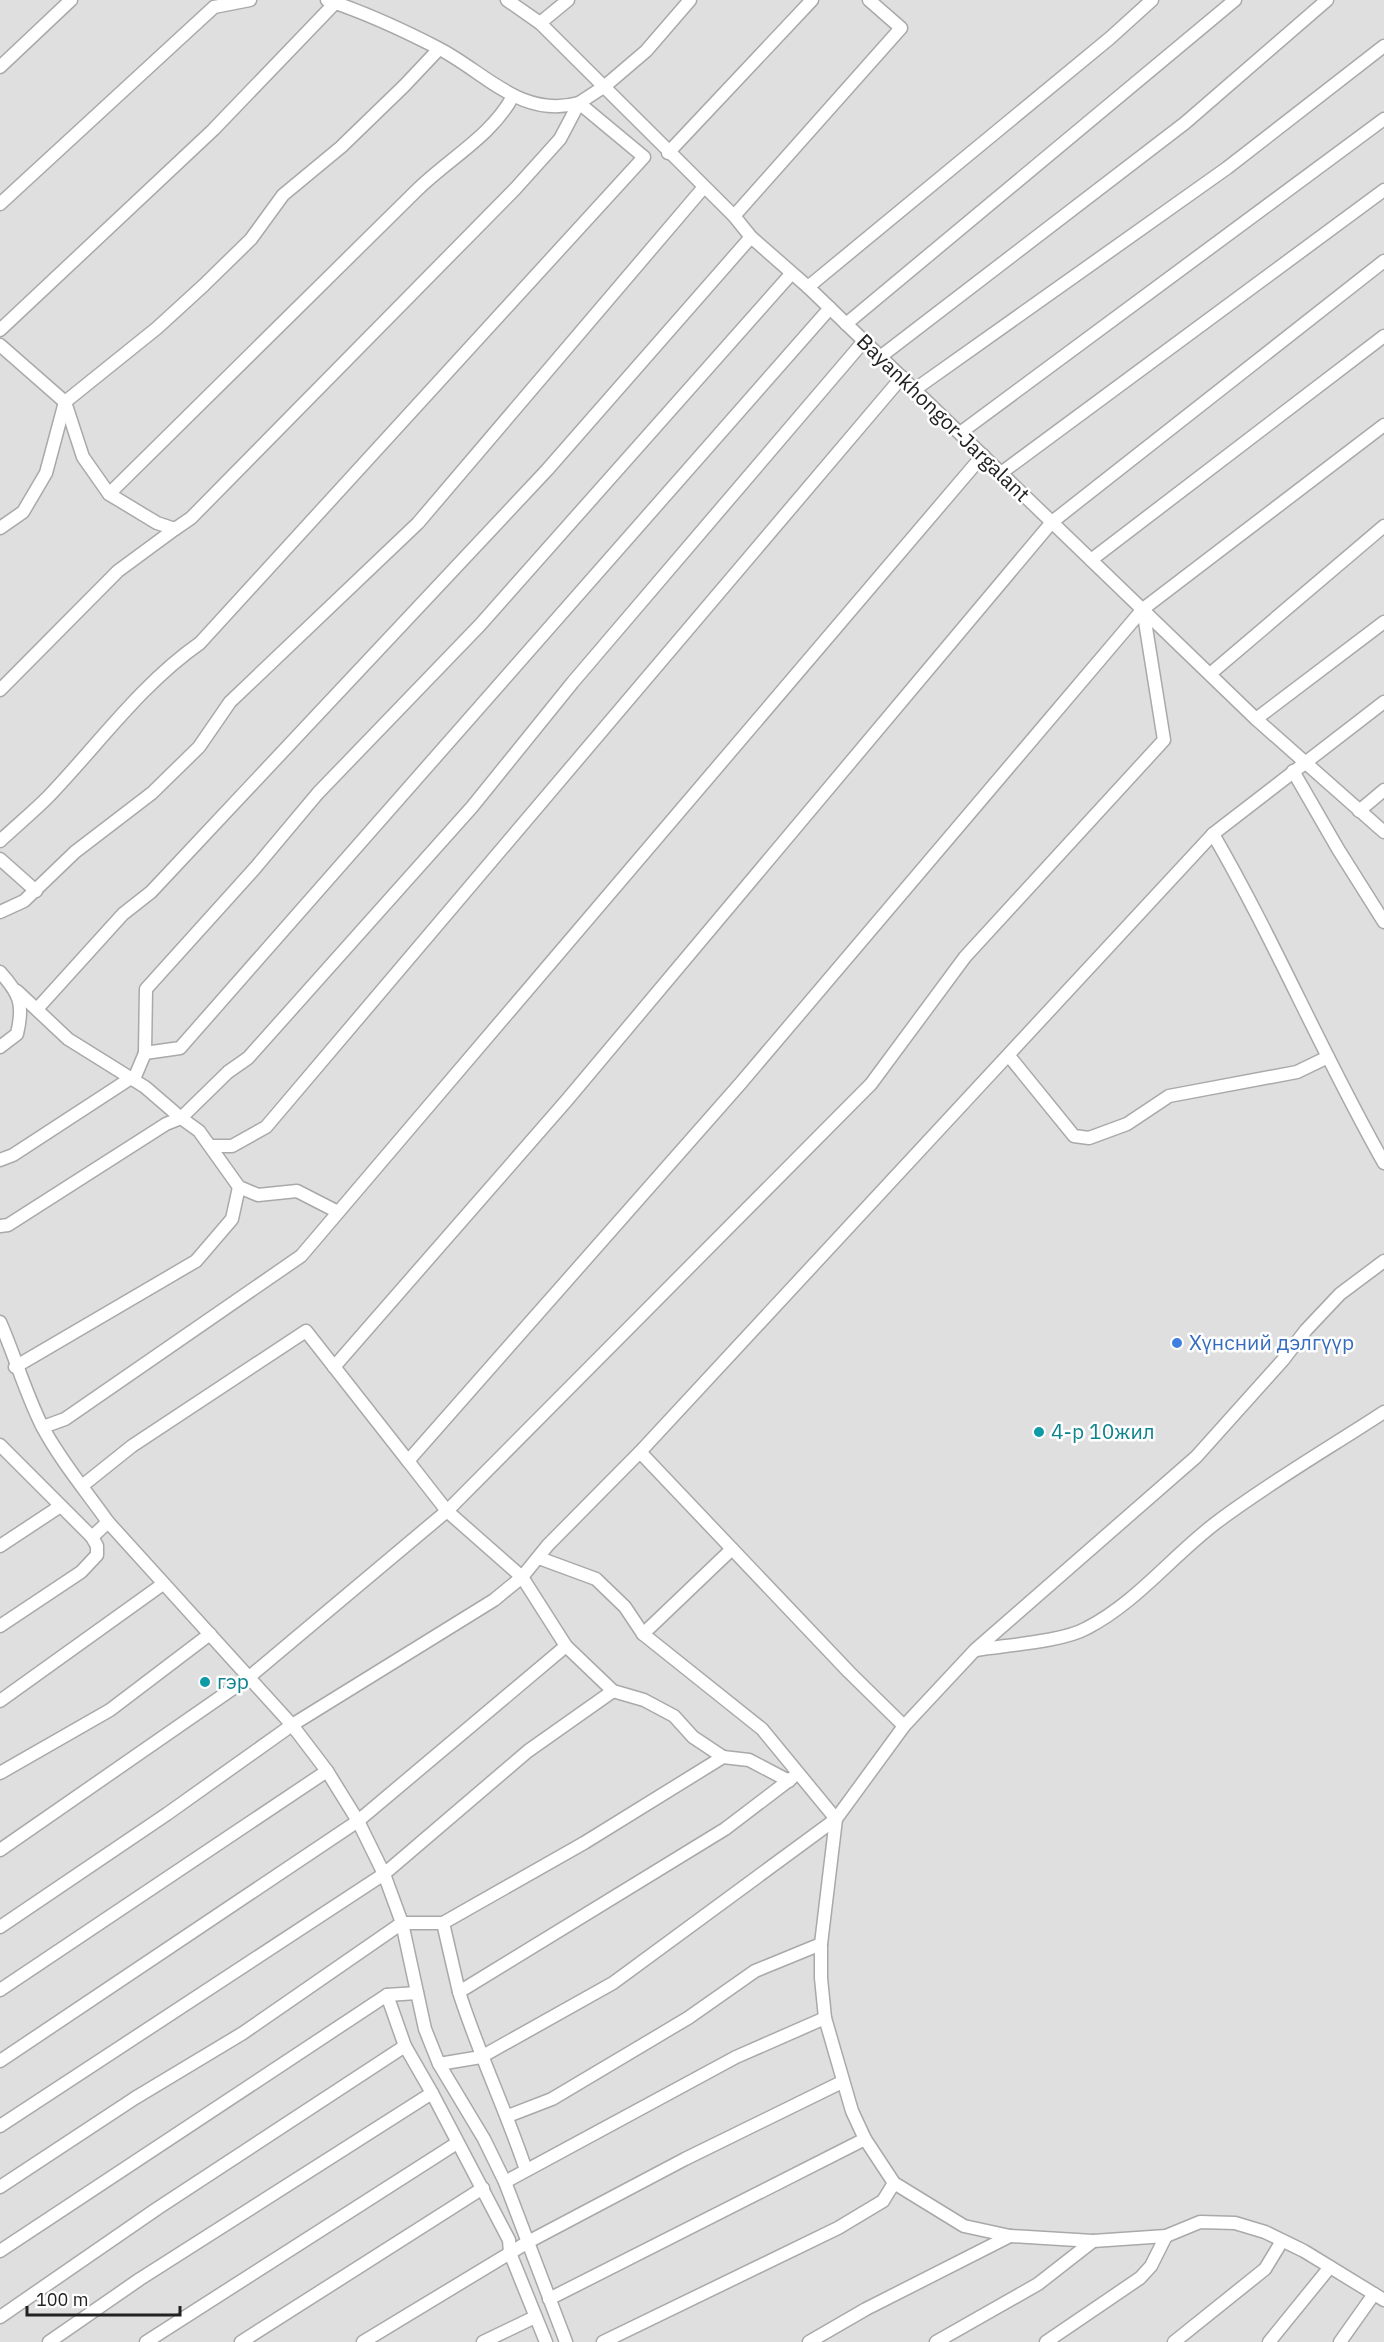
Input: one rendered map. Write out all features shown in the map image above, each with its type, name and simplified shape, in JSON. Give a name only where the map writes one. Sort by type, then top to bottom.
[{"type":"street","points":[[0,67],[70,0]]},
{"type":"street","points":[[0,204],[214,7],[250,0]]},
{"type":"street","name":"Bayankhongor-Jargalant","points":[[507,0],[540,23],[605,86],[664,149],[734,216],[751,237],[808,287],[1256,719],[1384,832]]},
{"type":"street","points":[[540,23],[568,0]]},
{"type":"street","points":[[0,330],[213,130],[331,1],[439,49],[513,96],[549,108],[579,103],[605,86],[646,51],[690,0]]},
{"type":"street","points":[[0,841],[47,798],[125,710],[183,655],[200,643],[644,157],[664,149],[812,0]]},
{"type":"street","points":[[734,216],[901,28],[869,0]]},
{"type":"street","points":[[808,287],[1110,38],[1152,0]]},
{"type":"street","points":[[846,324],[1235,0]]},
{"type":"street","points":[[880,357],[1185,123],[1327,0]]},
{"type":"street","points":[[914,390],[1227,168],[1384,46]]},
{"type":"street","points":[[0,528],[23,512],[46,473],[65,402],[157,328],[204,285],[251,239],[283,195],[341,147],[439,49]]},
{"type":"street","points":[[110,494],[422,185],[481,136],[505,111],[513,96]]},
{"type":"street","points":[[579,103],[644,157]]},
{"type":"street","points":[[0,690],[118,572],[191,518],[515,189],[560,139],[579,103]]},
{"type":"street","points":[[960,433],[1384,119]]},
{"type":"street","points":[[0,912],[24,901],[75,852],[137,805],[176,770],[199,747],[230,702],[418,523],[704,187]]},
{"type":"street","points":[[1001,473],[1384,190]]},
{"type":"street","points":[[37,1009],[123,914],[151,892],[547,470],[751,237]]},
{"type":"street","points":[[334,1367],[567,1101],[1052,522],[1384,261]]},
{"type":"street","points":[[0,1160],[13,1155],[133,1078],[145,1053],[146,989],[256,867],[318,793],[480,625],[791,274]]},
{"type":"street","points":[[145,1053],[180,1048],[830,308]]},
{"type":"street","points":[[1091,560],[1384,336]]},
{"type":"street","points":[[0,1226],[8,1225],[166,1124],[181,1118],[228,1072],[248,1058],[449,833],[573,682],[864,341]]},
{"type":"street","points":[[0,345],[65,402],[83,457],[110,494],[157,523],[175,529]]},
{"type":"street","points":[[211,1146],[232,1146],[266,1127],[902,377]]},
{"type":"street","points":[[408,1461],[740,1084],[1143,609],[1384,424]]},
{"type":"street","points":[[43,1427],[65,1419],[301,1256],[983,455]]},
{"type":"street","points":[[1210,674],[1384,526]]},
{"type":"street","points":[[0,1850],[248,1678],[447,1511],[871,1084],[965,957],[1164,740],[1143,609]]},
{"type":"street","points":[[1256,719],[1384,622]]},
{"type":"street","points":[[0,1927],[167,1814],[292,1725],[494,1600],[522,1577],[1009,1056],[1138,912],[1212,834],[1384,702]]},
{"type":"street","points":[[1293,771],[1384,922]]},
{"type":"street","points":[[1359,811],[1384,790]]},
{"type":"street","points":[[1212,834],[1244,887],[1328,1057],[1384,1163]]},
{"type":"street","points":[[0,859],[36,891]]},
{"type":"street","points":[[0,972],[68,1039],[133,1078],[199,1131],[239,1187],[258,1196],[297,1191],[338,1212]]},
{"type":"street","points":[[0,1047],[17,1034],[21,1019],[17,991]]},
{"type":"street","points":[[1009,1056],[1074,1136],[1089,1138],[1127,1124],[1168,1096],[1297,1072],[1328,1057]]},
{"type":"street","points":[[15,1366],[196,1261],[231,1220],[239,1187]]},
{"type":"street","points":[[439,2064],[482,2056],[613,1983],[836,1819],[904,1726],[975,1650],[1196,1457],[1340,1294],[1384,1262]]},
{"type":"street","points":[[0,1322],[15,1366],[43,1427],[82,1486],[108,1522],[292,1725],[327,1771],[358,1821],[384,1874],[402,1923],[425,2029],[439,2064],[484,2139],[505,2181],[566,2342]]},
{"type":"street","points":[[82,1486],[132,1446],[306,1331],[447,1511],[522,1577],[566,1646],[613,1691],[644,1700],[674,1716],[693,1737],[723,1757],[749,1760],[793,1777]]},
{"type":"street","points":[[975,1650],[1085,1629],[1129,1601],[1173,1557],[1218,1521],[1384,1412]]},
{"type":"street","points":[[0,1445],[59,1508],[92,1537],[97,1546],[97,1555],[81,1572],[0,1626]]},
{"type":"street","points":[[640,1452],[849,1672],[904,1726]]},
{"type":"street","points":[[0,1546],[59,1508]]},
{"type":"street","points":[[92,1537],[108,1522]]},
{"type":"street","points":[[643,1634],[732,1549]]},
{"type":"street","points":[[539,1558],[596,1579],[625,1607],[643,1634],[762,1729],[793,1777],[836,1819]]},
{"type":"street","points":[[0,1701],[163,1584]]},
{"type":"street","points":[[0,1773],[110,1710],[210,1634]]},
{"type":"street","points":[[0,2061],[358,1821],[566,1646]]},
{"type":"street","points":[[0,2126],[384,1874],[528,1751],[613,1691]]},
{"type":"street","points":[[0,2187],[135,2098],[243,2033],[402,1923],[443,1923],[584,1843],[723,1757]]},
{"type":"street","points":[[0,1990],[327,1771]]},
{"type":"street","points":[[459,1992],[725,1829],[793,1777]]},
{"type":"street","points":[[836,1819],[821,1944],[821,1978],[825,2018],[842,2082],[865,2139],[894,2183],[964,2226],[1010,2236],[1093,2241],[1166,2236],[1200,2222],[1235,2223],[1282,2241],[1379,2297],[1340,2342]]},
{"type":"street","points":[[443,1923],[459,1992],[482,2056],[508,2116],[526,2170]]},
{"type":"street","points":[[508,2116],[552,2099],[688,2018],[754,1971],[821,1944]]},
{"type":"street","points":[[0,2251],[387,1995],[417,1993]]},
{"type":"street","points":[[387,1995],[405,2046],[509,2240],[510,2253],[546,2342]]},
{"type":"street","points":[[505,2181],[736,2057],[825,2018]]},
{"type":"street","points":[[0,2317],[158,2208],[405,2046]]},
{"type":"street","points":[[363,2342],[528,2242],[685,2159],[842,2082]]},
{"type":"street","points":[[49,2342],[140,2278],[432,2093]]},
{"type":"street","points":[[549,2299],[865,2139]]},
{"type":"street","points":[[146,2342],[457,2143]]},
{"type":"street","points":[[603,2342],[838,2228],[883,2201],[894,2183]]},
{"type":"street","points":[[241,2342],[483,2188]]},
{"type":"street","points":[[808,2342],[866,2309],[1010,2236]]},
{"type":"street","points":[[1046,2342],[1140,2277],[1151,2266],[1166,2236]]},
{"type":"street","points":[[936,2342],[1038,2284],[1093,2241]]},
{"type":"street","points":[[1174,2342],[1264,2269],[1282,2241]]},
{"type":"street","points":[[1269,2342],[1330,2267]]},
{"type":"street","points":[[483,2342],[535,2317]]},
{"type":"shaded area","points":[[0,0],[1384,0],[1384,2342],[0,2342]]},
{"type":"place","name":"Хүнсний дэлгүүр","points":[[1177,1343]]},
{"type":"place","name":"4-р 10жил","points":[[1039,1432]]},
{"type":"place","name":"гэр","points":[[205,1682]]}]
